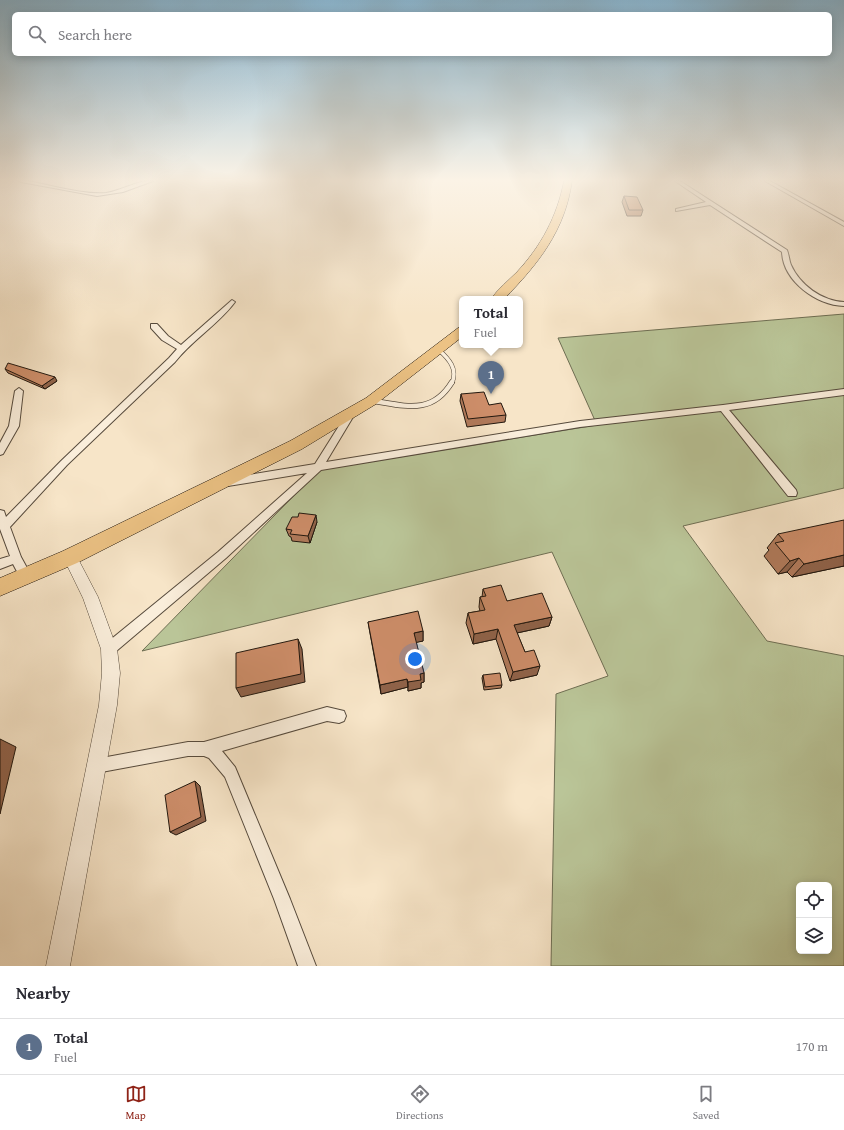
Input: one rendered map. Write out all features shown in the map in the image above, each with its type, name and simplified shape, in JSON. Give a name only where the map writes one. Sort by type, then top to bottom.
[{"type":"highway","points":[[500,296],[515,282],[549,236],[555,226]]},
{"type":"highway","points":[[0,587],[70,557],[214,484],[296,445],[371,401],[459,333]]},
{"type":"street","points":[[746,226],[784,251],[784,258],[794,276],[810,292],[824,301],[844,304]]},
{"type":"street","points":[[5,525],[47,480],[172,360],[181,348],[222,314],[232,302]]},
{"type":"street","points":[[154,326],[165,338],[181,348]]},
{"type":"street","points":[[0,452],[14,426],[19,390]]},
{"type":"street","points":[[214,484],[580,424],[723,408],[844,392]]},
{"type":"street","points":[[723,408],[792,493]]},
{"type":"street","points":[[109,649],[222,555],[318,467],[352,411]]},
{"type":"street","points":[[0,514],[16,558],[26,577]]},
{"type":"street","points":[[58,966],[108,705],[111,673],[109,649],[90,597],[70,557]]},
{"type":"street","points":[[0,564],[16,558]]},
{"type":"street","points":[[96,766],[188,749],[204,749],[327,714],[339,716]]},
{"type":"street","points":[[204,749],[214,753],[230,772],[282,899],[307,966]]},
{"type":"lane","points":[[371,401],[414,406],[427,405],[438,400],[449,388],[455,376],[453,365],[439,350]]},
{"type":"green space","points":[[844,314],[844,488],[683,526],[767,641],[844,656],[844,966],[551,966],[556,694],[608,676],[552,552],[142,651],[319,470],[597,425],[558,338]]},
{"type":"building","points":[[8,363],[55,377],[42,386],[5,369]]},
{"type":"building","points":[[484,392],[489,405],[501,403],[506,415],[468,419],[461,394]]},
{"type":"building","points":[[299,513],[316,515],[308,536],[290,534],[292,530],[286,529],[292,517],[298,517]]},
{"type":"building","points":[[844,520],[844,555],[804,564],[799,558],[790,561],[775,543],[784,541],[778,534]]},
{"type":"building","points":[[501,585],[507,601],[542,593],[552,617],[514,625],[525,652],[534,650],[540,666],[513,672],[498,629],[474,634],[468,613],[485,610],[480,597],[486,596],[483,589]]},
{"type":"building","points":[[418,611],[423,631],[414,633],[424,673],[420,674],[421,680],[408,682],[407,679],[380,685],[368,622]]},
{"type":"building","points":[[298,639],[301,674],[236,688],[236,653]]},
{"type":"building","points":[[500,673],[502,685],[485,687],[483,675]]},
{"type":"building","points":[[195,781],[201,817],[170,832],[165,795]]},
{"type":"place","name":"Total","points":[[491,394]]}]
